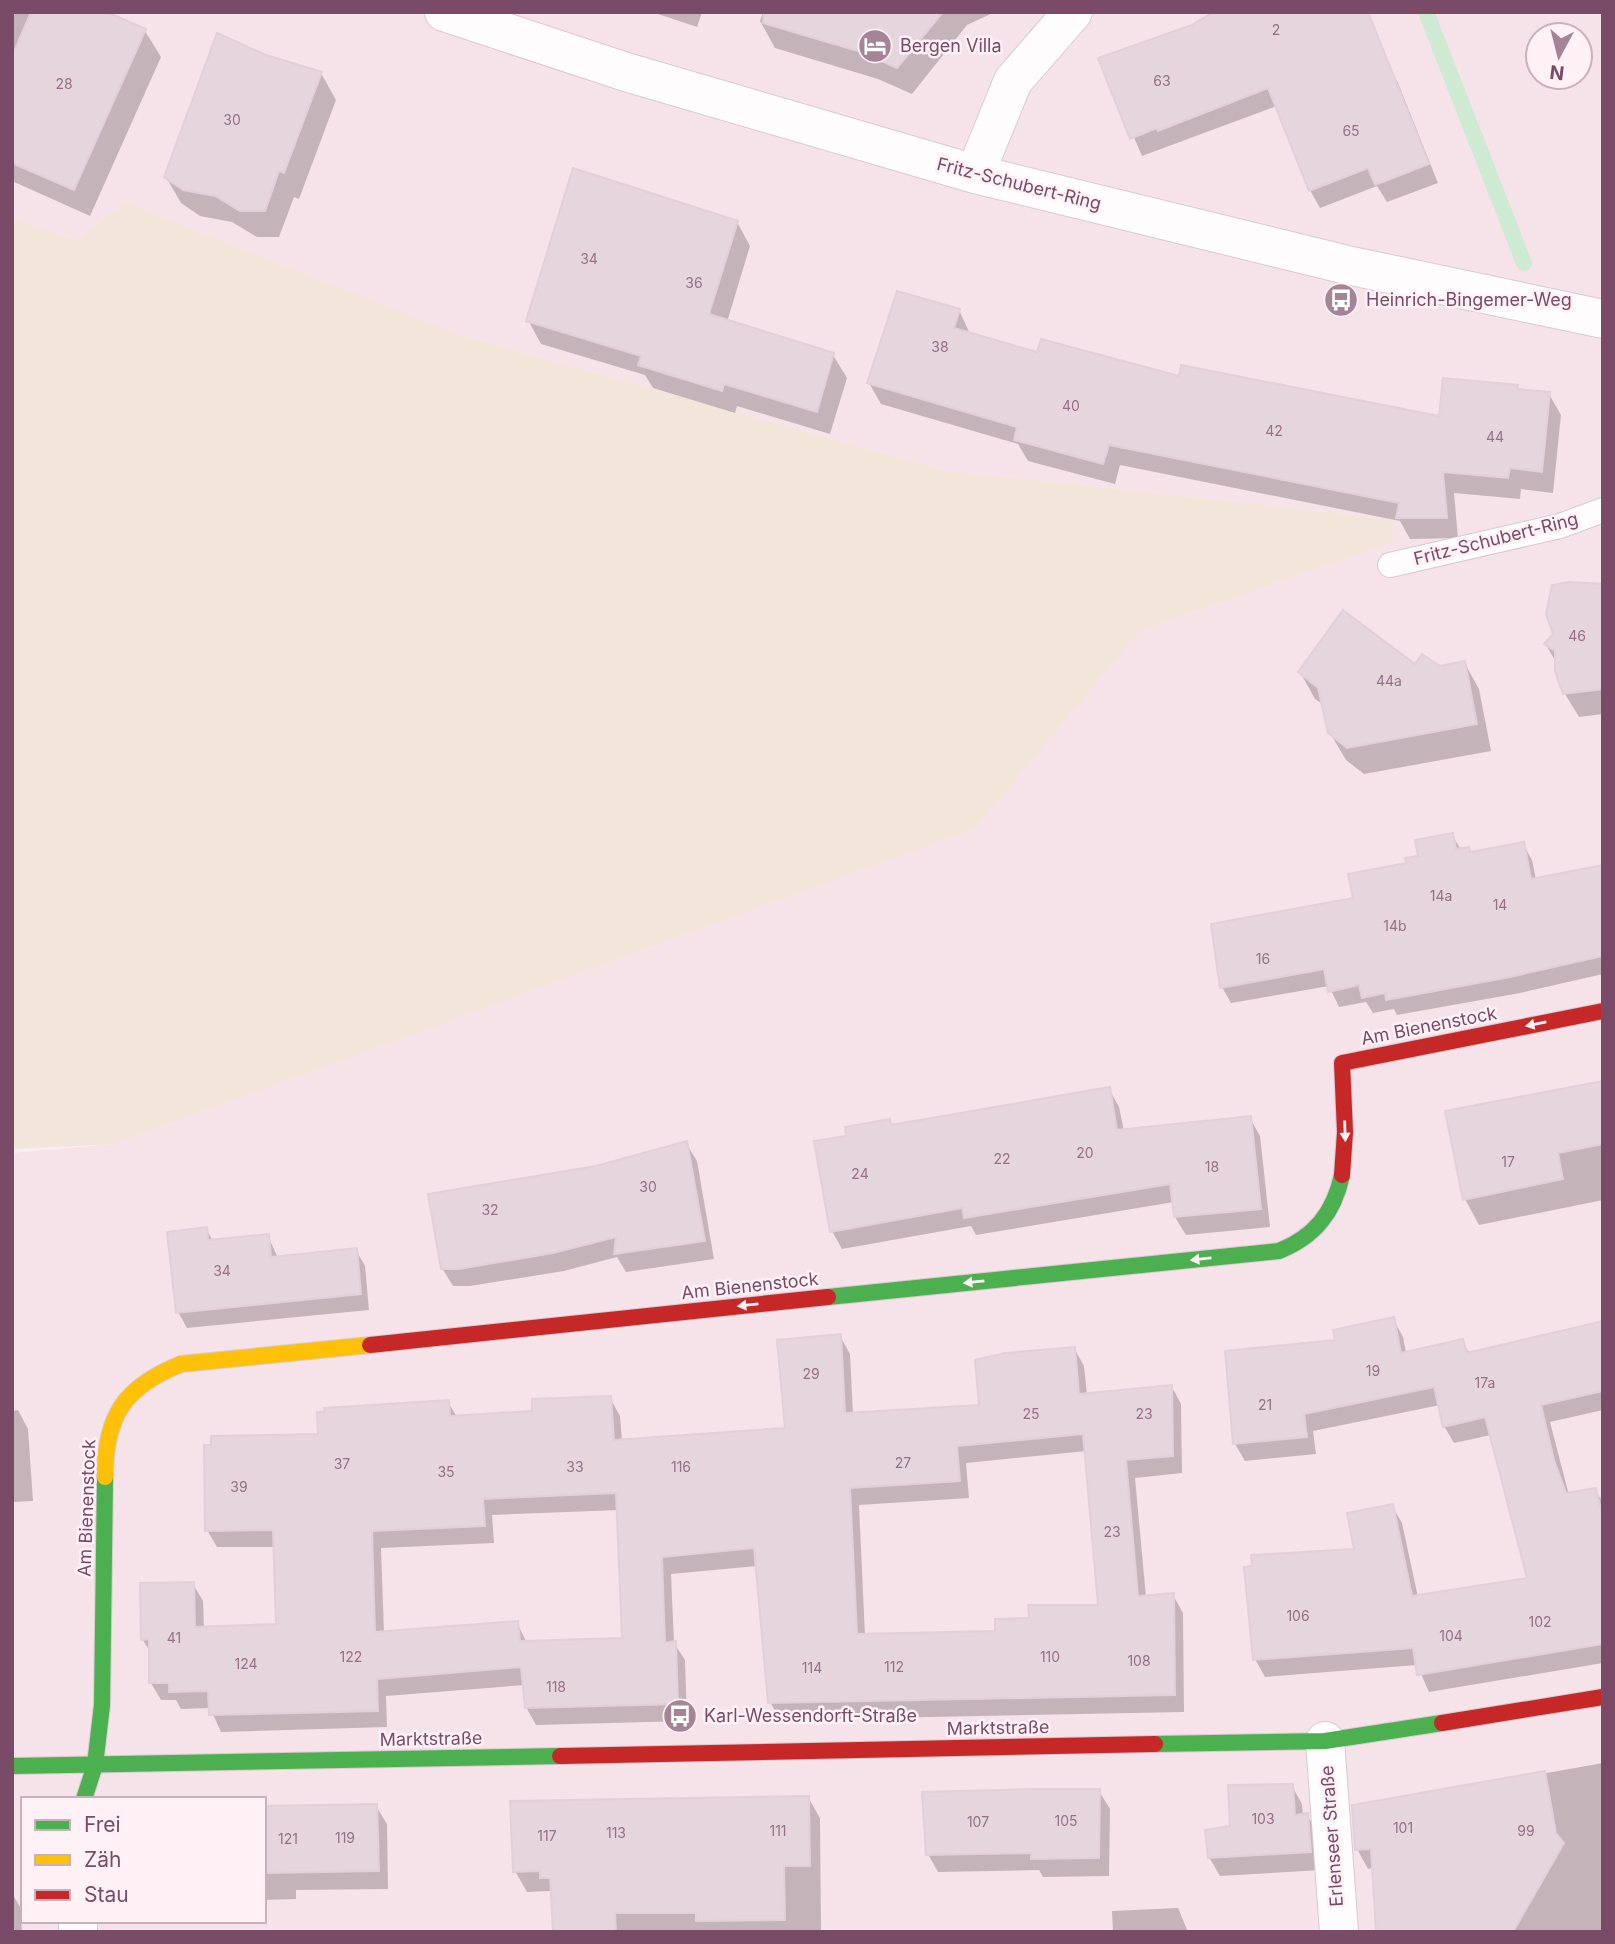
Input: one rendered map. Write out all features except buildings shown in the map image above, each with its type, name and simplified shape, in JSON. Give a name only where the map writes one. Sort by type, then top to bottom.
[{"type":"street","name":"Fritz-Schubert-Ring","points":[[444,12],[626,72],[975,174],[1347,265],[1603,319]]},
{"type":"street","points":[[975,174],[1013,81],[1073,12]]},
{"type":"street","name":"Am Bienenstock","points":[[95,1765],[102,1705],[105,1450],[110,1423],[127,1394],[152,1375],[195,1362],[1279,1251],[1306,1239],[1320,1226],[1334,1201],[1346,1159],[1342,1063],[1603,1011]]},
{"type":"street","name":"Marktstraße","points":[[12,1766],[1325,1741],[1603,1697]]},
{"type":"street","name":"Erlenseer Straße","points":[[1325,1741],[1339,1932]]},
{"type":"street","points":[[85,1797],[95,1765]]},
{"type":"lane","name":"Fritz-Schubert-Ring","points":[[1390,565],[1560,526],[1603,510]]},
{"type":"shaded area","points":[[12,12],[1603,12],[1603,1932],[12,1932],[12,1153],[115,1144],[975,829],[1140,631],[1392,543],[1393,519],[944,470],[461,335],[125,202],[76,240],[12,219]]},
{"type":"shaded area","points":[[125,202],[461,335],[944,470],[1393,519],[1392,543],[1140,631],[975,829],[115,1144],[12,1149],[12,219],[76,240]]},
{"type":"waterway","points":[[1426,12],[1524,263]]},
{"type":"traffic: fast","points":[[828,1297],[1279,1251],[1302,1239],[1321,1222],[1334,1201],[1342,1175]]},
{"type":"traffic: fast","points":[[85,1797],[95,1765],[102,1705],[105,1477]]},
{"type":"traffic: fast","points":[[1155,1744],[1325,1741],[1442,1723]]},
{"type":"traffic: fast","points":[[12,1766],[560,1756]]},
{"type":"traffic: slow","points":[[105,1477],[109,1437],[122,1406],[132,1394],[161,1373],[181,1364],[370,1345]]},
{"type":"traffic: jam","points":[[1342,1175],[1345,1132],[1342,1063],[1603,1011]]},
{"type":"traffic: jam","points":[[370,1345],[828,1297]]},
{"type":"traffic: jam","points":[[1442,1723],[1603,1697]]},
{"type":"traffic: jam","points":[[560,1756],[1155,1744]]},
{"type":"place","name":"Bergen Villa","points":[[875,46]]},
{"type":"place","name":"Heinrich-Bingemer-Weg","points":[[1341,300]]},
{"type":"place","name":"Karl-Wessendorft-Straße","points":[[680,1716]]}]
